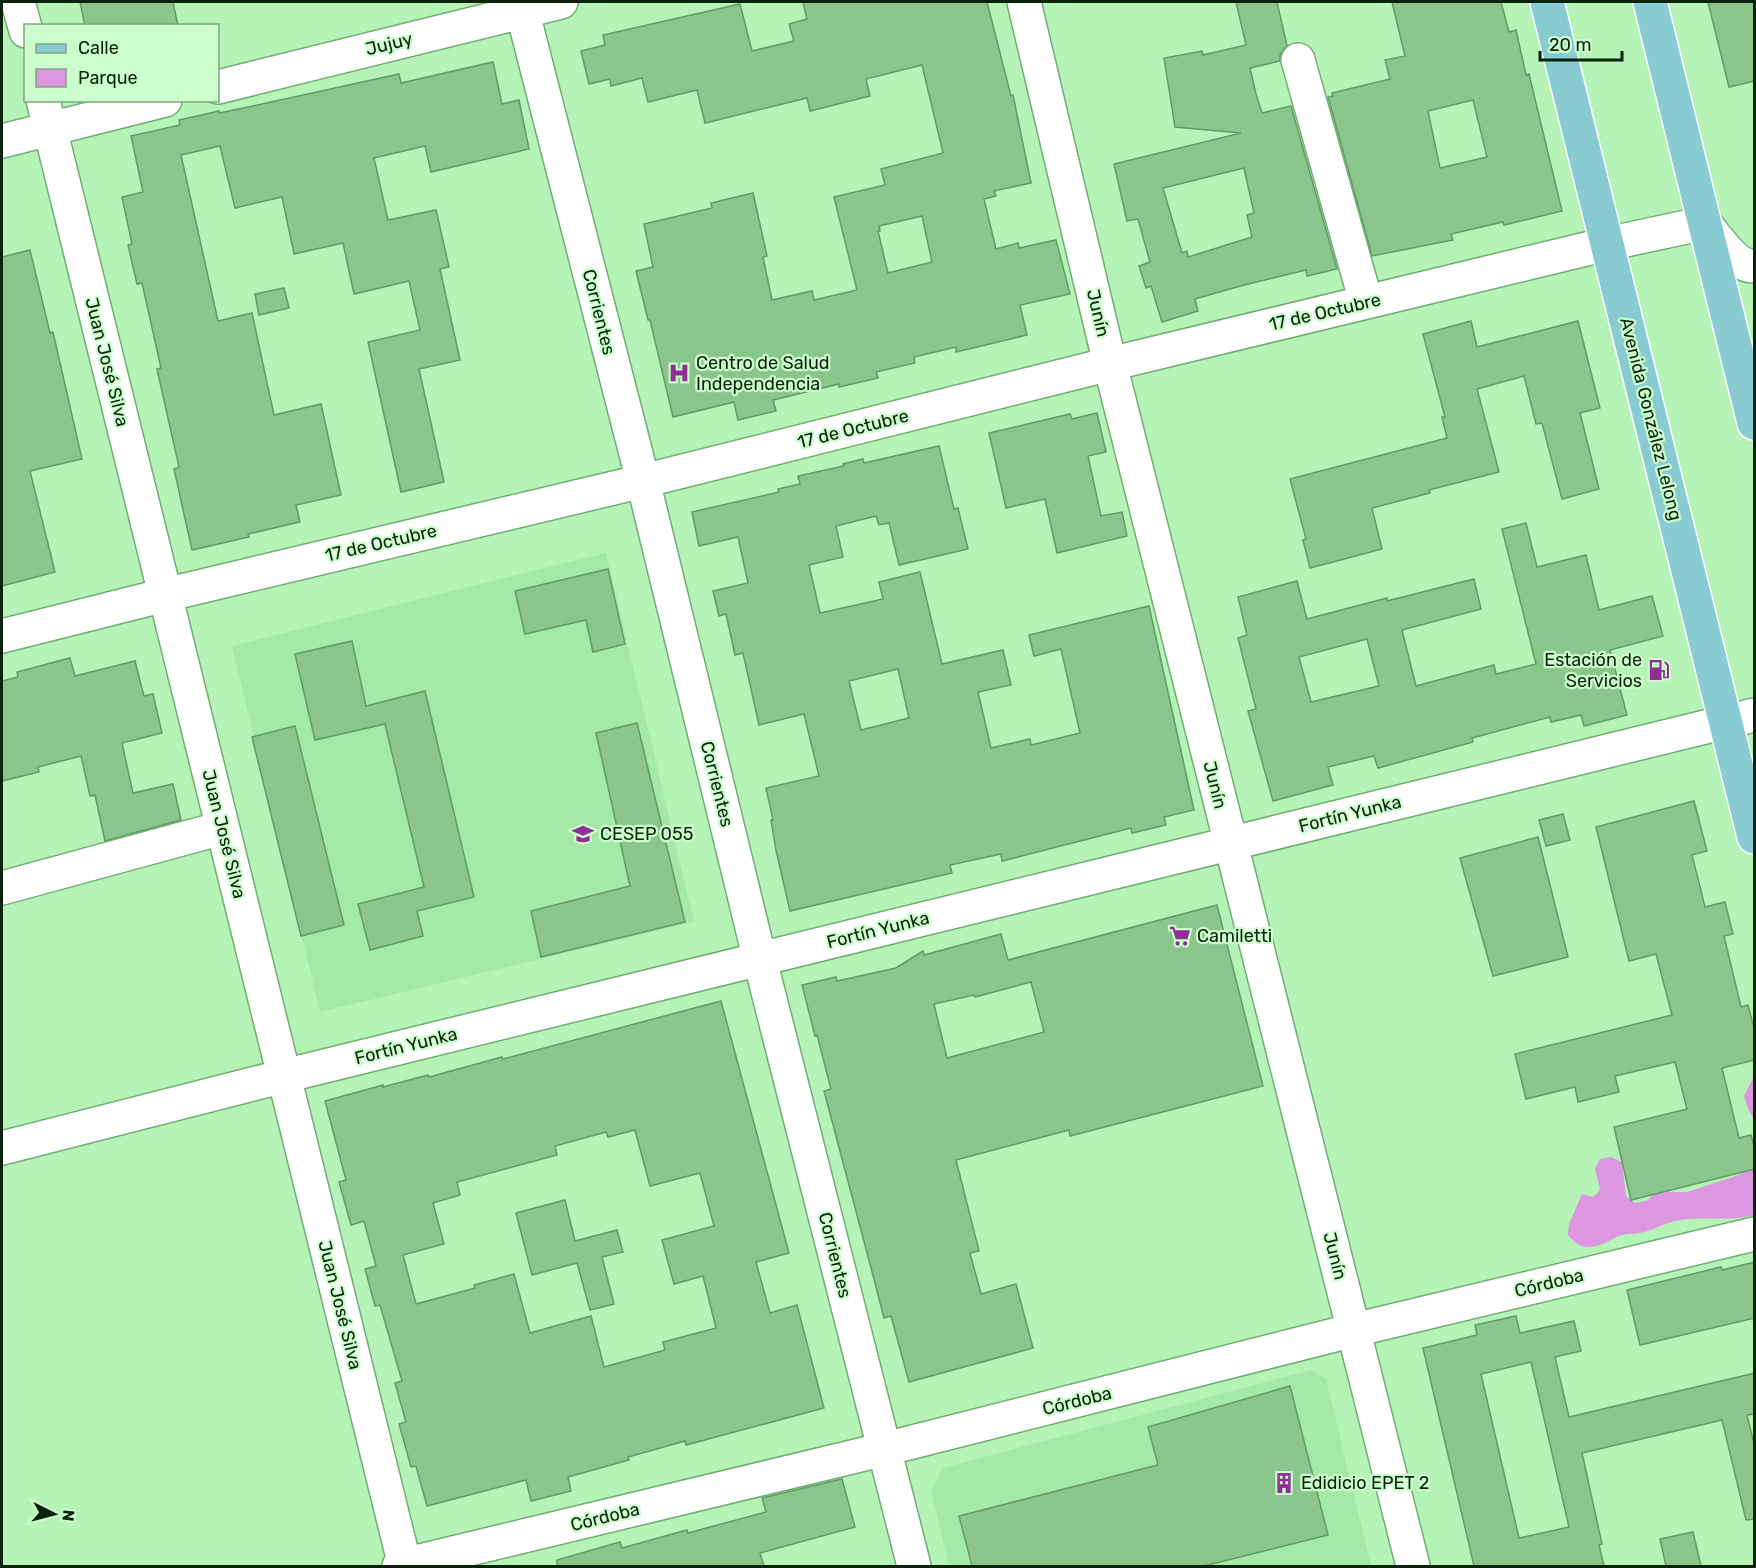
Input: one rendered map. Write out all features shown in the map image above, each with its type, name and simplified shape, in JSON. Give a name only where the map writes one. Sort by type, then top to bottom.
[{"type":"main road","name":"Avenida González Lelong","points":[[1547,2],[1607,244],[1740,718],[1755,837]]},
{"type":"main road","points":[[1650,2],[1755,423]]},
{"type":"street","points":[[18,2],[24,24]]},
{"type":"street","name":"Jujuy","points":[[219,87],[521,6],[561,2]]},
{"type":"street","name":"Junín","points":[[1024,2],[1110,364],[1413,1566]]},
{"type":"street","name":"Corrientes","points":[[521,6],[643,481],[760,960],[914,1566]]},
{"type":"street","points":[[1298,60],[1366,302]]},
{"type":"street","points":[[2,141],[46,115],[149,102]]},
{"type":"street","name":"Juan José Silva","points":[[46,115],[403,1566]]},
{"type":"street","points":[[1705,223],[1728,252],[1748,266],[1755,266]]},
{"type":"street","name":"17 de Octubre","points":[[2,636],[643,481],[1110,364],[1607,244],[1705,223]]},
{"type":"street","name":"Fortín Yunka","points":[[2,1148],[284,1076],[1740,718]]},
{"type":"street","points":[[2,888],[222,828]]},
{"type":"street","name":"Córdoba","points":[[403,1566],[885,1449],[1354,1330],[1755,1234]]},
{"type":"shaded area","points":[[606,553],[694,922],[320,1012],[232,646]]},
{"type":"shaded area","points":[[1311,1370],[1326,1379],[1371,1566],[949,1566],[931,1490],[943,1468]]},
{"type":"green space","points":[[1754,1076],[1754,1121],[1744,1096]]},
{"type":"green space","points":[[1611,1157],[1622,1162],[1626,1196],[1635,1203],[1646,1201],[1654,1195],[1665,1192],[1687,1192],[1739,1175],[1748,1169],[1754,1169],[1754,1215],[1681,1220],[1644,1232],[1622,1235],[1597,1246],[1581,1246],[1568,1235],[1569,1224],[1582,1194],[1593,1197],[1600,1190],[1595,1169],[1600,1159]]},
{"type":"building","points":[[80,2],[173,2],[178,24],[85,24]]},
{"type":"building","points":[[803,2],[987,2],[1011,96],[1013,95],[1031,183],[994,191],[996,196],[984,199],[996,249],[1018,243],[1019,248],[1056,240],[1070,294],[1020,305],[1027,335],[956,352],[956,347],[914,357],[915,363],[876,372],[878,378],[839,387],[839,384],[773,400],[776,411],[738,420],[734,402],[673,417],[636,271],[653,267],[644,224],[712,208],[711,203],[753,193],[767,256],[763,257],[772,300],[812,291],[814,300],[857,290],[834,197],[885,185],[881,169],[943,153],[922,65],[866,79],[870,96],[810,111],[807,98],[705,123],[697,90],[648,102],[642,78],[611,86],[610,79],[589,84],[581,51],[605,45],[603,35],[740,4],[752,51],[794,41],[789,24],[807,19]],"holes":[[[922,216],[932,262],[888,273],[878,231],[880,231],[879,226]]]},
{"type":"building","points":[[1236,2],[1277,2],[1287,45],[1280,55],[1280,61],[1250,68],[1262,113],[1291,106],[1337,269],[1307,276],[1306,270],[1195,299],[1198,311],[1162,322],[1151,286],[1146,288],[1139,266],[1150,262],[1138,219],[1127,221],[1114,164],[1241,133],[1175,127],[1164,58],[1202,51],[1203,55],[1246,45]],"holes":[[[1244,168],[1254,213],[1247,215],[1252,237],[1188,257],[1187,251],[1182,253],[1163,188]]]},
{"type":"building","points":[[1392,2],[1501,2],[1509,32],[1516,30],[1526,75],[1529,74],[1562,211],[1504,225],[1503,222],[1451,234],[1453,240],[1372,256],[1328,97],[1333,96],[1332,93],[1390,79],[1385,60],[1405,56]],"holes":[[[1473,100],[1487,157],[1440,168],[1428,111]]]},
{"type":"building","points":[[1708,2],[1755,2],[1755,81],[1729,87]]},
{"type":"building","points":[[493,62],[502,104],[519,100],[529,149],[431,172],[425,146],[374,158],[388,220],[436,210],[449,267],[440,269],[460,360],[419,369],[444,482],[401,492],[368,342],[420,330],[409,281],[354,294],[343,243],[294,254],[282,197],[235,208],[220,146],[181,155],[218,321],[252,313],[274,415],[321,404],[341,495],[296,505],[300,522],[192,550],[174,469],[179,467],[157,369],[161,368],[142,283],[137,284],[128,245],[132,244],[122,197],[143,192],[131,136],[180,125],[179,120],[399,74],[401,83]]},
{"type":"building","points":[[30,250],[50,333],[53,332],[82,459],[30,471],[55,572],[2,586],[2,257]]},
{"type":"building","points":[[284,288],[289,308],[259,315],[255,294]]},
{"type":"building","points":[[1471,321],[1477,347],[1578,321],[1600,408],[1580,413],[1599,489],[1562,499],[1542,423],[1536,424],[1524,376],[1477,389],[1499,472],[1372,508],[1382,549],[1310,568],[1303,540],[1306,539],[1290,479],[1447,438],[1442,417],[1445,417],[1423,334]]},
{"type":"building","points":[[1097,413],[1106,452],[1088,456],[1101,516],[1122,512],[1127,536],[1057,553],[1045,499],[1006,508],[989,433],[1070,414],[1072,419]]},
{"type":"building","points":[[939,446],[954,509],[958,508],[968,549],[899,565],[889,523],[879,525],[876,516],[836,526],[843,557],[809,565],[820,613],[883,599],[879,582],[920,572],[942,664],[1003,650],[1011,685],[978,692],[991,748],[1030,739],[1031,745],[1080,733],[1061,649],[1034,656],[1029,635],[1149,606],[1194,810],[1164,817],[1166,825],[1132,833],[1131,828],[1002,861],[1001,854],[950,865],[952,873],[790,911],[776,850],[771,820],[773,820],[766,788],[819,776],[804,714],[759,725],[743,653],[735,655],[726,614],[719,616],[713,591],[748,583],[738,537],[699,546],[692,512],[779,492],[778,489],[800,484],[798,476],[844,466],[843,464],[863,459],[864,463]],"holes":[[[898,669],[909,718],[861,730],[849,681]]]},
{"type":"building","points":[[1526,523],[1537,567],[1586,555],[1599,610],[1652,596],[1663,636],[1610,650],[1627,715],[1584,726],[1581,715],[1551,722],[1550,717],[1472,738],[1473,742],[1378,768],[1374,756],[1328,767],[1333,785],[1273,801],[1248,711],[1256,709],[1238,638],[1247,635],[1238,597],[1297,581],[1307,619],[1474,579],[1481,609],[1402,630],[1416,686],[1494,665],[1496,674],[1536,664],[1502,529]],"holes":[[[1367,639],[1379,686],[1311,702],[1299,657]]]},
{"type":"building","points":[[608,569],[625,644],[593,652],[586,620],[525,634],[515,591]]},
{"type":"building","points":[[352,641],[366,706],[425,691],[474,897],[417,911],[423,936],[370,950],[358,904],[424,887],[385,724],[315,740],[295,654]]},
{"type":"building","points":[[70,658],[75,676],[135,661],[144,696],[153,694],[162,733],[122,743],[133,793],[173,784],[181,820],[105,841],[95,795],[90,796],[81,756],[38,767],[39,772],[2,781],[2,681],[18,677],[17,672]]},
{"type":"building","points":[[637,723],[685,922],[541,957],[531,911],[630,886],[596,733]]},
{"type":"building","points":[[295,726],[344,925],[301,936],[252,737]]},
{"type":"building","points":[[1694,801],[1707,851],[1692,855],[1705,907],[1725,902],[1733,934],[1724,936],[1741,1007],[1748,1005],[1755,1032],[1755,1060],[1722,1068],[1739,1138],[1751,1135],[1755,1150],[1755,1169],[1631,1200],[1614,1127],[1687,1109],[1675,1062],[1615,1076],[1619,1092],[1578,1102],[1575,1087],[1526,1099],[1515,1054],[1672,1015],[1656,954],[1629,961],[1596,827]]},
{"type":"building","points":[[1563,814],[1570,840],[1546,846],[1539,820]]},
{"type":"building","points":[[1538,837],[1568,957],[1493,976],[1460,858]]},
{"type":"building","points":[[1217,905],[1263,1086],[1070,1136],[1069,1130],[956,1160],[979,1251],[970,1253],[981,1294],[1016,1284],[1033,1348],[909,1382],[891,1316],[884,1318],[824,1091],[831,1089],[802,985],[836,977],[837,981],[896,968],[923,951],[924,955],[1001,934],[1008,960]],"holes":[[[1031,982],[1044,1032],[947,1058],[934,1004],[974,995],[975,997]]]},
{"type":"building","points":[[721,1001],[789,1253],[756,1262],[770,1313],[797,1305],[824,1408],[686,1445],[685,1441],[628,1457],[629,1460],[568,1477],[571,1491],[531,1501],[526,1480],[427,1506],[416,1466],[411,1467],[399,1424],[406,1422],[395,1383],[402,1381],[380,1305],[375,1306],[365,1269],[376,1266],[364,1221],[351,1225],[339,1182],[346,1180],[325,1101],[383,1085],[383,1087],[428,1075],[429,1077],[502,1057],[503,1059]],"holes":[[[635,1130],[650,1186],[700,1173],[714,1226],[662,1240],[674,1284],[703,1276],[716,1328],[663,1342],[665,1350],[604,1367],[591,1316],[530,1333],[514,1274],[474,1285],[475,1288],[416,1304],[403,1255],[444,1244],[433,1203],[460,1195],[457,1182],[557,1155],[555,1146],[606,1132],[608,1137]]]},
{"type":"building","points":[[565,1200],[575,1241],[617,1230],[623,1252],[602,1257],[614,1304],[590,1310],[577,1263],[532,1275],[516,1213]]},
{"type":"building","points":[[1755,1262],[1755,1318],[1640,1345],[1627,1290],[1721,1267],[1722,1270]]},
{"type":"building","points":[[1516,1316],[1520,1333],[1574,1321],[1581,1351],[1555,1357],[1569,1417],[1755,1373],[1755,1414],[1747,1415],[1755,1448],[1755,1519],[1746,1520],[1722,1420],[1582,1453],[1602,1544],[1599,1545],[1604,1566],[1474,1566],[1423,1348],[1477,1335],[1475,1325]],"holes":[[[1531,1362],[1569,1527],[1519,1538],[1481,1374]]]},
{"type":"building","points":[[1290,1386],[1328,1535],[1204,1566],[972,1566],[959,1516],[1158,1465],[1148,1427]]},
{"type":"building","points":[[842,1479],[855,1527],[760,1553],[764,1566],[557,1566],[557,1560],[620,1542],[622,1548],[766,1512],[762,1498]]},
{"type":"building","points":[[1693,1532],[1701,1566],[1666,1566],[1660,1539]]},
{"type":"place","name":"Centro de Salud Independencia","points":[[679,373]]},
{"type":"place","name":"Estación de Servicios","points":[[1659,670]]},
{"type":"place","name":"CESEP 055","points":[[583,834]]},
{"type":"place","name":"Camiletti","points":[[1180,936]]},
{"type":"place","name":"Edidicio EPET 2","points":[[1284,1483]]}]
